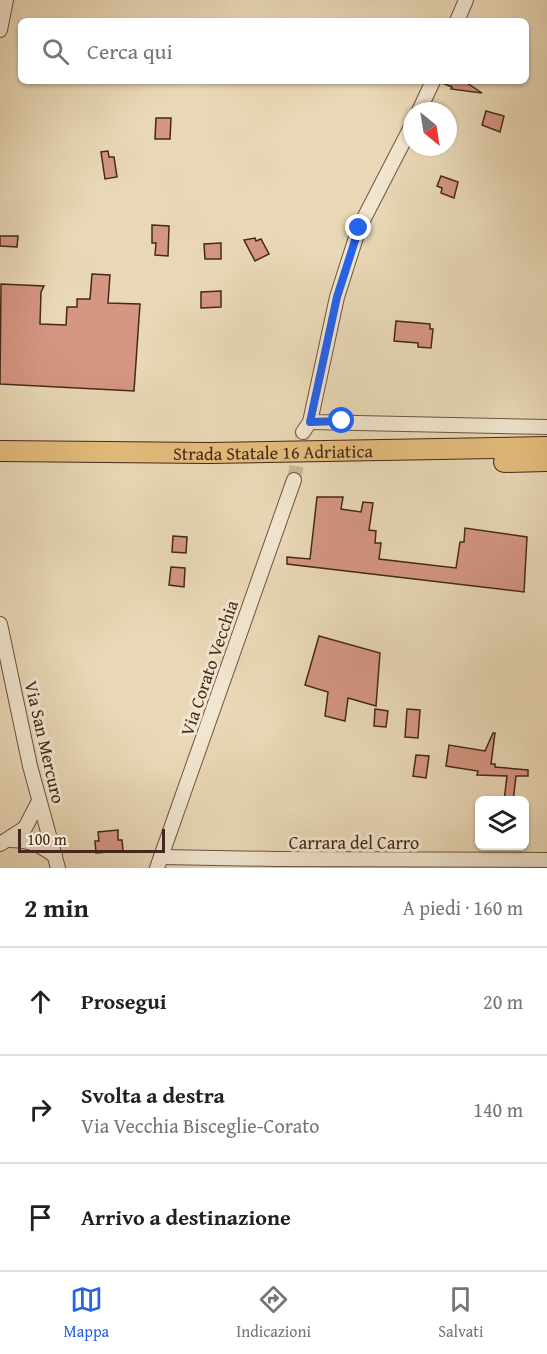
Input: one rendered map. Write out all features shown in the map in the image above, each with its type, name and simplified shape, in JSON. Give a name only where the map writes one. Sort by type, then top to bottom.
[{"type":"highway","name":"Strada Statale 16 Adriatica","points":[[0,451],[209,453],[547,447]]},
{"type":"highway","name":"Strada Statale 16 Adriatica","points":[[0,463],[547,461]]},
{"type":"street","points":[[0,30],[6,0]]},
{"type":"street","points":[[458,18],[466,0]]},
{"type":"street","points":[[423,102],[432,84]]},
{"type":"street","points":[[403,142],[359,228],[337,297],[306,427],[547,427]]},
{"type":"street","name":"Via Corato Vecchia","points":[[159,863],[294,480]]},
{"type":"street","name":"Via San Mercuro","points":[[1,633],[39,801],[56,862]]},
{"type":"street","points":[[26,834],[39,801]]},
{"type":"street","points":[[4,842],[26,834],[37,826],[47,829]]},
{"type":"street","points":[[26,834],[56,862]]},
{"type":"street","name":"Carrara del Carro","points":[[159,863],[420,864],[547,860]]},
{"type":"building","points":[[444,84],[468,84],[482,93],[451,89],[452,87]]},
{"type":"building","points":[[486,111],[504,116],[500,132],[482,125]]},
{"type":"building","points":[[156,118],[171,118],[170,139],[155,139]]},
{"type":"building","points":[[108,151],[109,157],[114,157],[117,177],[105,179],[101,152]]},
{"type":"building","points":[[441,176],[458,182],[454,198],[441,193],[442,188],[437,186]]},
{"type":"building","points":[[152,225],[169,226],[168,256],[155,255],[156,243],[152,243]]},
{"type":"building","points":[[0,236],[18,236],[17,247],[0,246]]},
{"type":"building","points":[[255,238],[256,241],[261,239],[269,254],[255,261],[244,240]]},
{"type":"building","points":[[221,243],[221,259],[205,259],[204,244]]},
{"type":"building","points":[[92,274],[110,275],[108,303],[140,304],[134,391],[0,384],[1,284],[44,286],[41,292],[40,324],[66,325],[67,307],[77,307],[77,299],[90,299]]},
{"type":"building","points":[[221,291],[221,307],[201,308],[201,292]]},
{"type":"building","points":[[396,321],[430,324],[430,329],[433,329],[431,348],[418,347],[418,343],[394,341]]},
{"type":"building","points":[[317,497],[343,497],[341,509],[361,512],[363,502],[373,503],[369,530],[376,531],[375,543],[381,543],[379,559],[456,568],[460,542],[464,542],[465,528],[527,537],[524,592],[287,564],[287,557],[310,559]]},
{"type":"building","points":[[173,536],[187,537],[186,553],[172,552]]},
{"type":"building","points":[[171,567],[185,568],[184,587],[169,585]]},
{"type":"building","points":[[319,636],[380,653],[376,706],[348,698],[345,721],[325,716],[328,692],[305,685]]},
{"type":"building","points":[[375,709],[388,711],[386,727],[374,726]]},
{"type":"building","points":[[407,709],[420,710],[418,738],[405,737]]},
{"type":"building","points":[[495,733],[491,764],[495,764],[495,767],[528,770],[528,776],[516,776],[514,796],[505,796],[507,776],[477,775],[478,771],[446,766],[449,745],[485,751]]},
{"type":"building","points":[[416,755],[429,756],[426,778],[413,776]]},
{"type":"building","points":[[118,830],[118,840],[122,840],[123,851],[96,853],[95,841],[99,841],[98,832]]},
{"type":"tunnel","points":[[294,480],[303,432]]},
{"type":"route","points":[[342,421],[310,422],[337,297],[359,228]]}]
